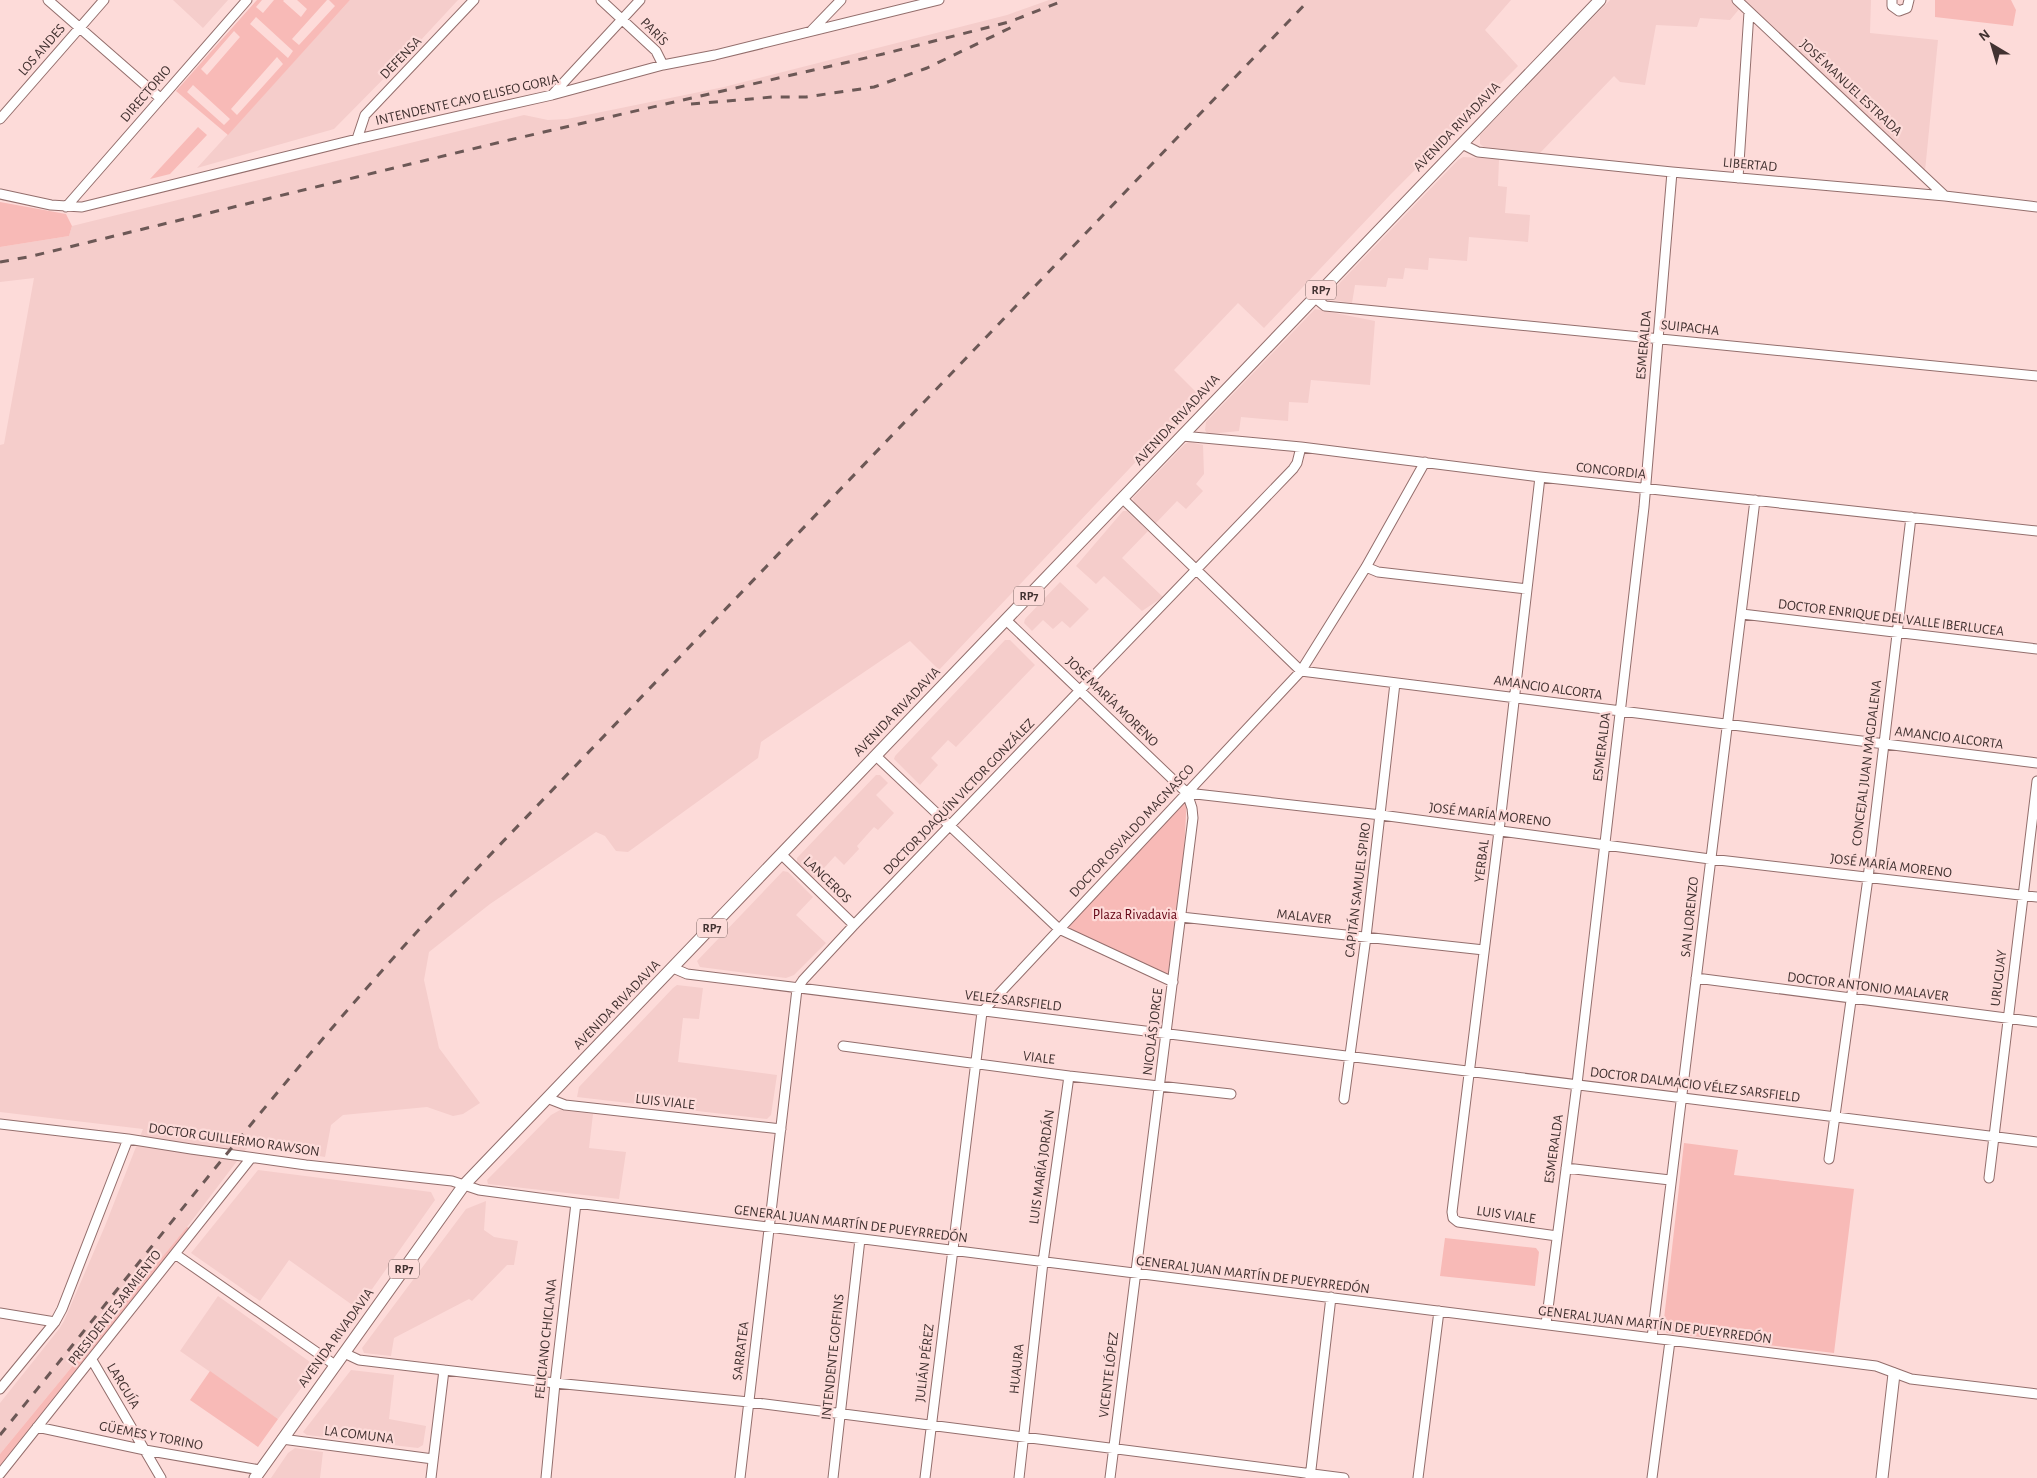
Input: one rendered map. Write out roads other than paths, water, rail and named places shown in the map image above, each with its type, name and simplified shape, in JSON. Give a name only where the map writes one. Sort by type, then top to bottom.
[{"type":"main road","name":"AVENIDA RIVADAVIA","points":[[258,1474],[464,1185],[1600,0]]},
{"type":"main road","points":[[1882,1478],[1894,1374]]},
{"type":"street","points":[[48,0],[160,98]]},
{"type":"street","name":"LOS ANDES","points":[[0,119],[104,0]]},
{"type":"street","name":"DIRECTORIO","points":[[66,206],[247,0]]},
{"type":"street","name":"DEFENSA","points":[[357,139],[365,115],[474,0]]},
{"type":"street","name":"PARÍS","points":[[601,0],[656,51],[664,65]]},
{"type":"street","points":[[552,95],[640,0]]},
{"type":"street","points":[[812,30],[841,0]]},
{"type":"street","points":[[904,0],[911,7]]},
{"type":"street","name":"INTENDENTE CAYO ELISEO GORIA","points":[[0,194],[66,206],[82,207],[357,139],[552,95],[664,65],[715,55],[939,0]]},
{"type":"street","name":"JOSÉ MANUEL ESTRADA","points":[[1737,0],[1946,196]]},
{"type":"street","points":[[1892,0],[1892,6],[1899,11],[1907,8],[1909,0]]},
{"type":"street","points":[[1738,178],[1749,12]]},
{"type":"street","name":"LIBERTAD","points":[[1462,144],[1478,152],[1672,172],[1946,196],[2037,207]]},
{"type":"street","name":"ESMERALDA","points":[[1546,1324],[1577,1084],[1646,489],[1672,172]]},
{"type":"street","name":"SUIPACHA","points":[[1314,297],[1325,306],[2037,376]]},
{"type":"street","name":"CONCORDIA","points":[[1182,436],[2037,531]]},
{"type":"street","name":"DOCTOR JOAQUÍN VICTOR GONZÁLEZ","points":[[797,989],[803,980],[854,925],[1292,469],[1297,463],[1301,448]]},
{"type":"street","name":"DOCTOR OSVALDO MAGNASCO","points":[[982,1012],[1301,671],[1366,567],[1425,462]]},
{"type":"street","name":"YERBAL","points":[[1453,1218],[1452,1212],[1468,1072],[1499,831],[1540,476]]},
{"type":"street","points":[[1122,498],[1301,671]]},
{"type":"street","name":"SAN LORENZO","points":[[1652,1338],[1680,1097],[1755,500]]},
{"type":"street","name":"CONCEJAL JUAN MAGDALENA","points":[[1830,1160],[1868,878],[1911,518]]},
{"type":"street","points":[[1366,567],[1378,572],[1527,589]]},
{"type":"street","name":"DOCTOR ENRIQUE DEL VALLE IBERLUCEA","points":[[1742,614],[2037,649]]},
{"type":"street","name":"JOSÉ MARÍA MORENO","points":[[1006,620],[1187,793],[1381,814],[1710,859],[2037,897]]},
{"type":"street","name":"AMANCIO ALCORTA","points":[[1301,671],[2037,763]]},
{"type":"street","name":"CAPITÁN SAMUEL SPIRO","points":[[1344,1099],[1366,937],[1396,684]]},
{"type":"street","points":[[876,756],[1059,929],[1173,982]]},
{"type":"street","name":"URUGUAY","points":[[1989,1178],[2037,781]]},
{"type":"street","name":"NICOLÁS JORGE","points":[[1135,1275],[1193,818],[1187,793]]},
{"type":"street","name":"LANCEROS","points":[[782,855],[854,925]]},
{"type":"street","name":"MALAVER","points":[[1180,917],[1484,950]]},
{"type":"street","name":"VELEZ SARSFIELD","points":[[673,968],[687,974],[797,989],[1350,1056]]},
{"type":"street","name":"DOCTOR ANTONIO MALAVER","points":[[1696,978],[2037,1022]]},
{"type":"street","points":[[769,1227],[797,989]]},
{"type":"street","points":[[952,1252],[982,1012]]},
{"type":"street","name":"VIALE","points":[[843,1046],[1069,1076],[1231,1094]]},
{"type":"street","name":"DOCTOR DALMACIO VÉLEZ SARSFIELD","points":[[1350,1056],[2037,1142]]},
{"type":"street","name":"LUIS MARÍA JORDÁN","points":[[1043,1262],[1069,1076]]},
{"type":"street","name":"LUIS VIALE","points":[[547,1098],[565,1105],[781,1128]]},
{"type":"street","name":"DOCTOR GUILLERMO RAWSON","points":[[0,1124],[128,1139],[251,1158],[452,1181],[464,1185]]},
{"type":"street","points":[[0,1390],[55,1322],[62,1309],[128,1139]]},
{"type":"street","name":"PRESIDENTE SARMIENTO","points":[[0,1474],[251,1158]]},
{"type":"street","points":[[1566,1168],[1670,1180]]},
{"type":"street","name":"GENERAL JUAN MARTÍN DE PUEYRREDÓN","points":[[464,1185],[479,1190],[952,1252],[1331,1297],[1876,1366],[1911,1379],[2037,1394]]},
{"type":"street","name":"FELICIANO CHICLANA","points":[[546,1478],[554,1383],[576,1203]]},
{"type":"street","name":"LUIS VIALE","points":[[1453,1218],[1458,1222],[1557,1236]]},
{"type":"street","name":"SARRATEA","points":[[740,1478],[769,1227]]},
{"type":"street","name":"INTENDENTE GOFFINS","points":[[833,1478],[860,1239]]},
{"type":"street","name":"JULIÁN PÉREZ","points":[[925,1478],[952,1252]]},
{"type":"street","points":[[175,1254],[335,1365]]},
{"type":"street","name":"HUAURA","points":[[1019,1478],[1043,1262]]},
{"type":"street","name":"VICENTE LÓPEZ","points":[[1110,1478],[1135,1275]]},
{"type":"street","points":[[1310,1475],[1331,1297]]},
{"type":"street","points":[[1418,1478],[1439,1311]]},
{"type":"street","points":[[0,1313],[55,1322]]},
{"type":"street","points":[[1652,1478],[1670,1340]]},
{"type":"street","points":[[344,1353],[359,1360],[554,1383],[841,1413],[1344,1478]]},
{"type":"street","name":"LARGUÍA","points":[[92,1360],[161,1478]]},
{"type":"street","points":[[431,1478],[444,1370]]},
{"type":"street","name":"GÜEMES Y TORINO","points":[[38,1428],[258,1474]]},
{"type":"street","name":"LA COMUNA","points":[[282,1440],[433,1458]]},
{"type":"railway","points":[[0,262],[28,257],[505,141],[883,54],[1009,22],[1065,0]]},
{"type":"railway","points":[[0,1435],[261,1112],[424,924],[1309,0]]},
{"type":"railway","points":[[691,104],[773,97],[806,97],[874,87],[927,68],[1012,27]]},
{"type":"park label","name":"Plaza Rivadavia","points":[[1135,915]]}]
